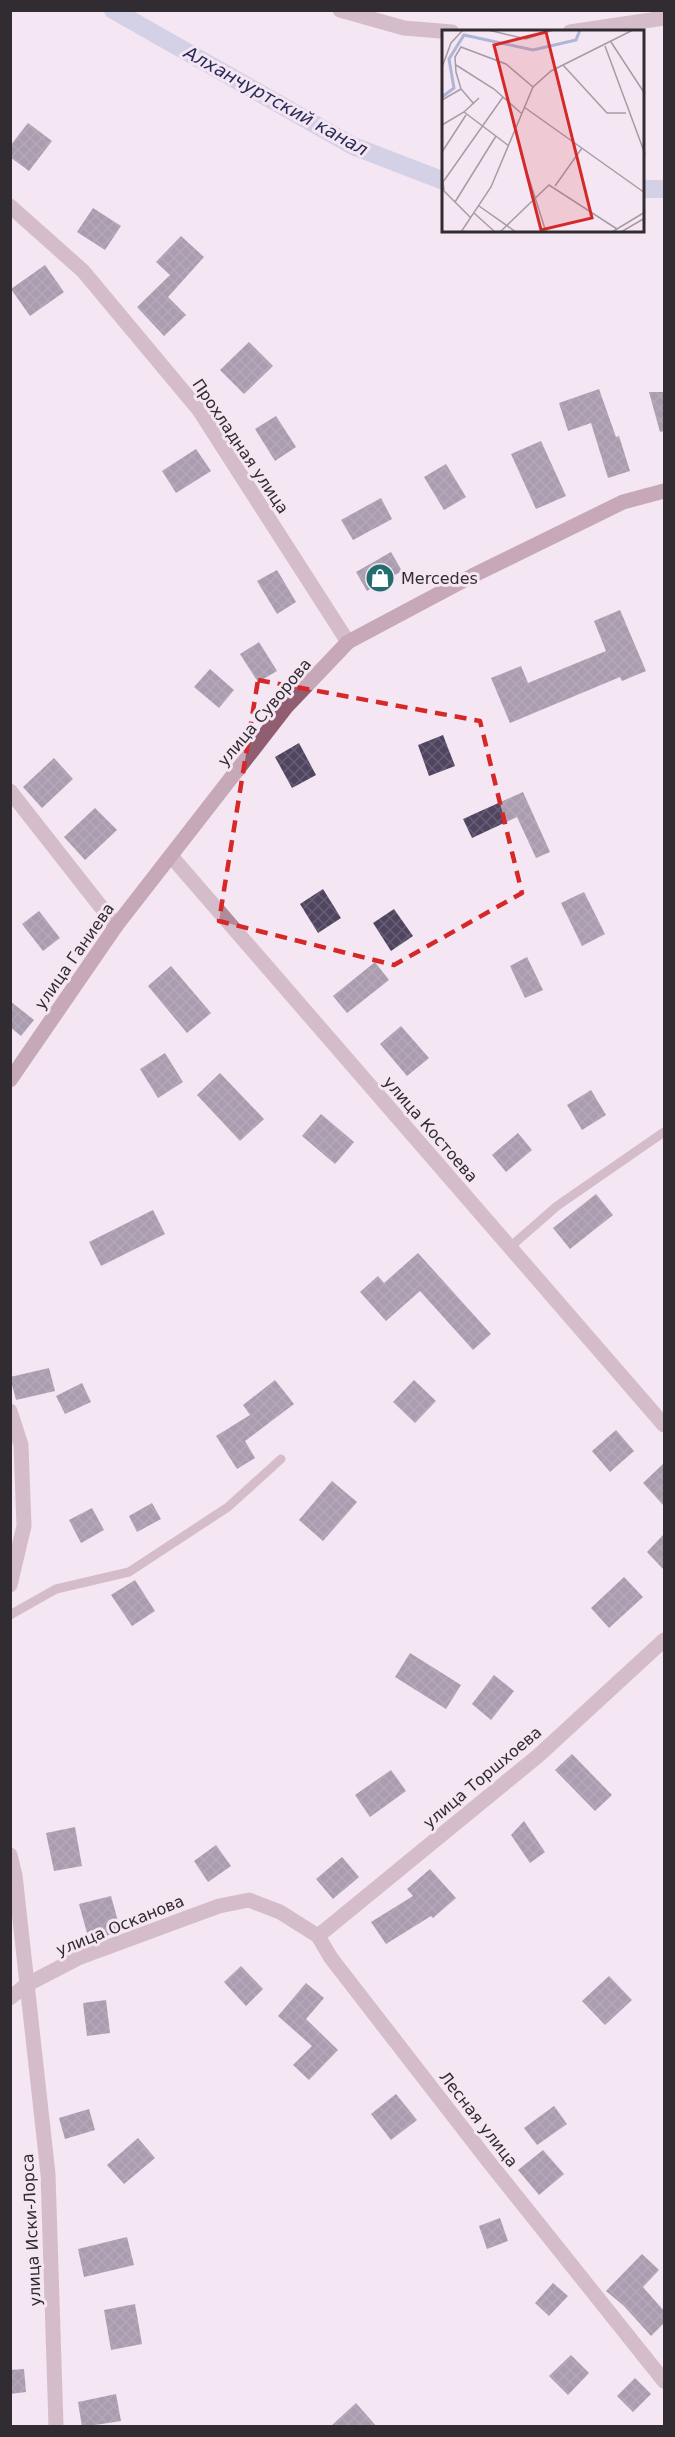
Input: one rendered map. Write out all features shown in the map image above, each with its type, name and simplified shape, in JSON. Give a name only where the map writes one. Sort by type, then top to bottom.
[{"type":"main road","name":"улица Суворова","points":[[171,856],[287,706],[348,642],[472,576],[623,502],[664,491]]},
{"type":"main road","name":"улица Ганиева","points":[[10,1080],[116,926],[171,856]]},
{"type":"street","points":[[340,10],[404,28],[442,31]]},
{"type":"street","points":[[583,30],[664,18]]},
{"type":"street","name":"Прохладная улица","points":[[10,206],[83,271],[199,410],[348,642]]},
{"type":"street","points":[[10,791],[116,926]]},
{"type":"street","name":"улица Костоева","points":[[171,856],[664,1425]]},
{"type":"street","points":[[10,1411],[21,1445],[24,1526],[10,1585]]},
{"type":"street","name":"улица Торшхоева","points":[[318,1936],[539,1755],[664,1640]]},
{"type":"street","name":"улица Иски-Лорса","points":[[10,1855],[15,1875],[48,2174],[56,2427]]},
{"type":"street","name":"Лесная улица","points":[[249,1900],[280,1911],[318,1936],[331,1958],[489,2162],[664,2380]]},
{"type":"street","name":"улица Осканова","points":[[10,1998],[26,1985],[78,1958],[219,1906],[249,1900]]},
{"type":"lane","points":[[510,1247],[557,1206],[664,1132]]},
{"type":"lane","points":[[10,1615],[56,1590],[129,1572],[228,1507],[281,1459]]},
{"type":"highlighted area","points":[[258,680],[480,721],[522,893],[394,965],[219,921]]},
{"type":"building","points":[[28,123],[52,141],[29,171],[10,157],[10,146]]},
{"type":"building","points":[[93,208],[121,226],[105,250],[77,232]]},
{"type":"building","points":[[181,236],[204,257],[168,297],[186,315],[164,336],[137,307],[170,275],[156,262]]},
{"type":"building","points":[[45,265],[64,292],[30,316],[11,289]]},
{"type":"building","points":[[249,342],[273,366],[244,394],[220,370]]},
{"type":"building","points":[[599,389],[616,437],[619,436],[630,471],[608,478],[591,423],[568,431],[559,403]]},
{"type":"building","points":[[649,392],[664,392],[664,431],[660,432]]},
{"type":"building","points":[[276,416],[296,447],[275,461],[255,429]]},
{"type":"building","points":[[541,441],[566,496],[536,509],[511,454]]},
{"type":"building","points":[[196,449],[211,471],[176,493],[162,471]]},
{"type":"building","points":[[446,464],[466,497],[444,510],[424,477]]},
{"type":"building","points":[[381,498],[392,519],[353,540],[341,520]]},
{"type":"building","points":[[391,552],[402,571],[367,591],[356,572]]},
{"type":"building","points":[[277,570],[296,602],[277,614],[257,581]]},
{"type":"building","points":[[620,610],[646,671],[622,681],[620,677],[510,723],[491,678],[521,666],[528,683],[606,651],[594,621]]},
{"type":"building","points":[[259,642],[277,671],[258,682],[240,654]]},
{"type":"building","points":[[210,669],[234,690],[219,708],[194,687]]},
{"type":"building","points":[[443,735],[455,766],[429,776],[418,745]]},
{"type":"building","points":[[299,743],[316,775],[292,788],[275,757]]},
{"type":"building","points":[[54,758],[73,779],[42,808],[23,787]]},
{"type":"building","points":[[523,792],[550,852],[536,858],[517,817],[472,838],[463,819]]},
{"type":"building","points":[[95,808],[117,830],[85,860],[64,837]]},
{"type":"building","points":[[323,889],[341,918],[318,933],[300,904]]},
{"type":"building","points":[[584,892],[605,934],[582,946],[561,903]]},
{"type":"building","points":[[394,909],[413,936],[391,951],[373,923]]},
{"type":"building","points":[[39,911],[60,938],[43,951],[22,924]]},
{"type":"building","points":[[527,957],[543,990],[525,998],[510,966]]},
{"type":"building","points":[[375,962],[389,980],[347,1013],[333,996]]},
{"type":"building","points":[[171,966],[211,1013],[187,1033],[148,986]]},
{"type":"building","points":[[10,1001],[34,1020],[21,1036],[10,1027]]},
{"type":"building","points":[[401,1026],[429,1058],[407,1076],[380,1044]]},
{"type":"building","points":[[165,1053],[183,1082],[158,1098],[140,1069]]},
{"type":"building","points":[[220,1073],[264,1119],[240,1141],[197,1095]]},
{"type":"building","points":[[591,1090],[606,1115],[582,1130],[567,1105]]},
{"type":"building","points":[[321,1114],[354,1142],[335,1164],[302,1136]]},
{"type":"building","points":[[518,1133],[532,1150],[506,1172],[492,1155]]},
{"type":"building","points":[[596,1194],[613,1215],[570,1249],[553,1228]]},
{"type":"building","points":[[153,1210],[165,1234],[101,1266],[89,1242]]},
{"type":"building","points":[[418,1253],[491,1334],[473,1350],[420,1291],[386,1321],[360,1292],[378,1276],[384,1283]]},
{"type":"building","points":[[49,1368],[55,1391],[16,1400],[10,1377]]},
{"type":"building","points":[[275,1380],[294,1404],[245,1441],[255,1458],[237,1469],[216,1436],[250,1415],[243,1405]]},
{"type":"building","points":[[414,1380],[436,1401],[415,1423],[393,1402]]},
{"type":"building","points":[[82,1383],[91,1402],[65,1414],[56,1396]]},
{"type":"building","points":[[616,1430],[634,1451],[610,1472],[592,1451]]},
{"type":"building","points":[[664,1463],[664,1506],[643,1483]]},
{"type":"building","points":[[332,1481],[357,1502],[323,1541],[299,1520]]},
{"type":"building","points":[[152,1503],[161,1519],[137,1532],[129,1516]]},
{"type":"building","points":[[92,1508],[104,1530],[81,1543],[69,1520]]},
{"type":"building","points":[[664,1534],[664,1570],[647,1552]]},
{"type":"building","points":[[624,1577],[643,1597],[609,1628],[591,1608]]},
{"type":"building","points":[[135,1580],[155,1611],[132,1626],[111,1595]]},
{"type":"building","points":[[410,1653],[461,1685],[446,1709],[395,1677]]},
{"type":"building","points":[[494,1675],[514,1691],[491,1720],[472,1704]]},
{"type":"building","points":[[572,1754],[612,1795],[595,1811],[555,1770]]},
{"type":"building","points":[[391,1770],[406,1791],[370,1817],[355,1795]]},
{"type":"building","points":[[524,1821],[545,1852],[530,1863],[511,1835]]},
{"type":"building","points":[[75,1827],[82,1866],[54,1871],[46,1833]]},
{"type":"building","points":[[216,1845],[231,1866],[208,1882],[194,1861]]},
{"type":"building","points":[[342,1857],[359,1877],[333,1899],[316,1879]]},
{"type":"building","points":[[430,1869],[456,1898],[433,1918],[431,1916],[386,1944],[371,1922],[413,1896],[407,1889]]},
{"type":"building","points":[[111,1896],[121,1932],[89,1940],[79,1904]]},
{"type":"building","points":[[241,1966],[263,1989],[246,2006],[224,1982]]},
{"type":"building","points":[[609,1976],[632,2000],[605,2025],[582,2001]]},
{"type":"building","points":[[306,1983],[324,1998],[306,2019],[338,2050],[309,2080],[293,2065],[312,2046],[278,2016]]},
{"type":"building","points":[[106,2000],[110,2033],[87,2036],[83,2003]]},
{"type":"building","points":[[396,2094],[417,2120],[391,2140],[371,2114]]},
{"type":"building","points":[[554,2106],[567,2124],[537,2145],[524,2128]]},
{"type":"building","points":[[89,2109],[95,2130],[65,2139],[59,2118]]},
{"type":"building","points":[[138,2138],[155,2158],[124,2184],[107,2165]]},
{"type":"building","points":[[543,2150],[564,2174],[539,2195],[518,2170]]},
{"type":"building","points":[[500,2218],[508,2241],[487,2249],[479,2226]]},
{"type":"building","points":[[127,2237],[134,2265],[84,2277],[78,2249]]},
{"type":"building","points":[[642,2254],[659,2270],[643,2287],[664,2311],[664,2323],[651,2336],[624,2306],[606,2291]]},
{"type":"building","points":[[553,2283],[568,2296],[549,2316],[535,2303]]},
{"type":"building","points":[[135,2304],[142,2344],[111,2350],[104,2310]]},
{"type":"building","points":[[571,2355],[589,2373],[568,2395],[549,2376]]},
{"type":"building","points":[[24,2369],[26,2392],[10,2394],[10,2370]]},
{"type":"building","points":[[635,2378],[651,2394],[633,2412],[617,2396]]},
{"type":"building","points":[[116,2394],[121,2421],[82,2427],[78,2402]]},
{"type":"building","points":[[356,2403],[377,2427],[330,2427]]},
{"type":"waterway","name":"Алханчуртский канал","points":[[113,10],[353,146],[442,180]]},
{"type":"waterway","name":"Алханчуртский канал","points":[[645,189],[664,189]]},
{"type":"place","name":"Mercedes","points":[[380,578]]}]
